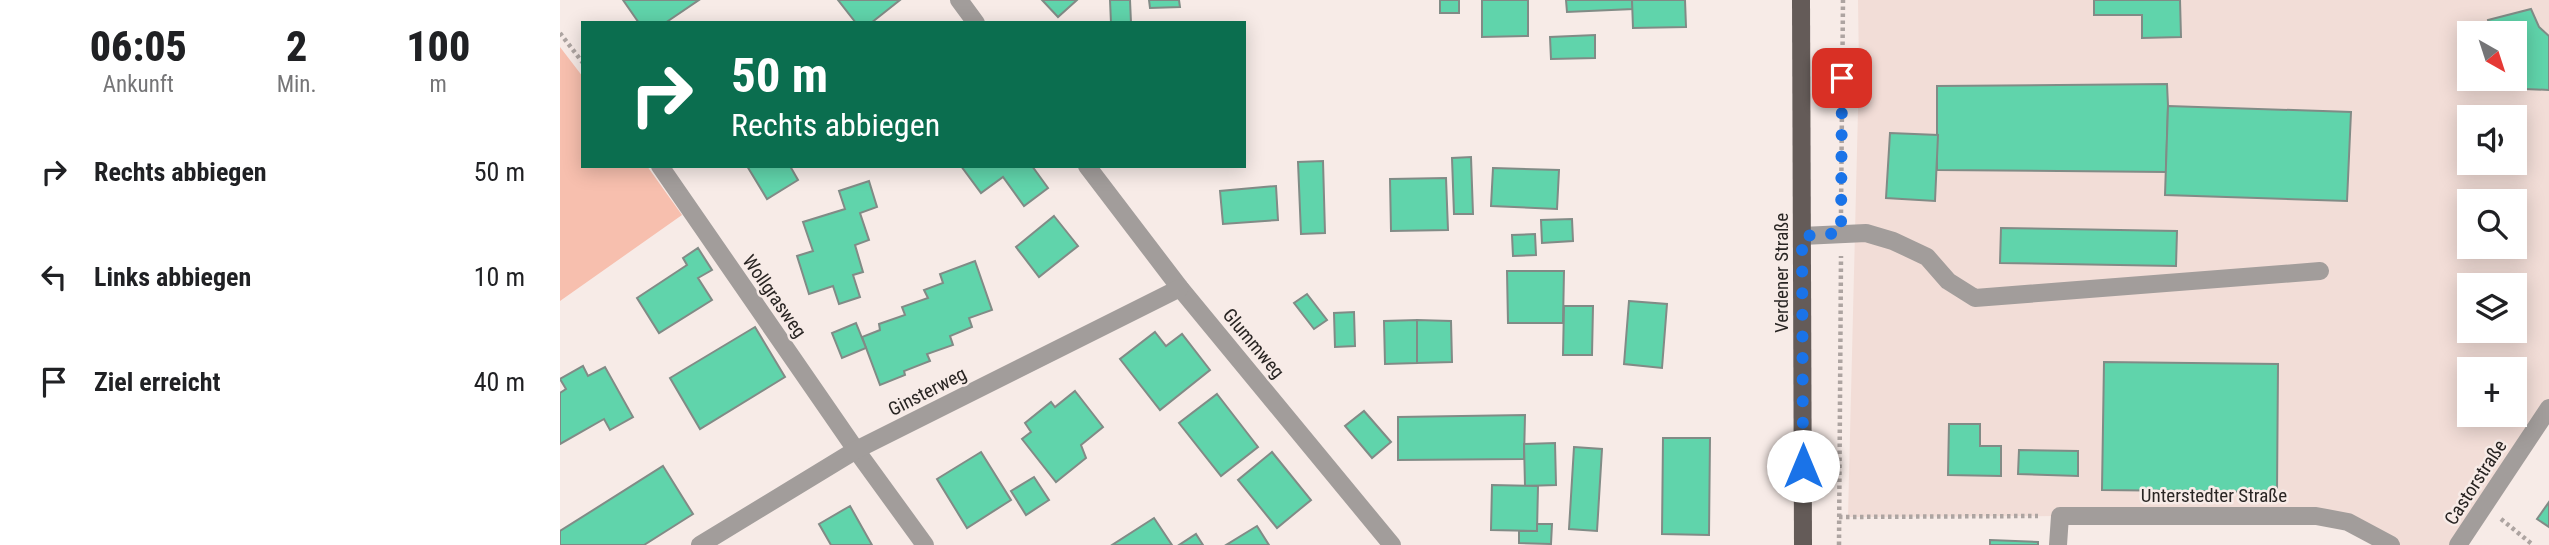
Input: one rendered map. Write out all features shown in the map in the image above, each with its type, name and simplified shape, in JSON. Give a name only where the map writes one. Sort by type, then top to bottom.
[{"type":"main road","name":"Verdener Straße","points":[[1801,0],[1803,545]]},
{"type":"street","points":[[959,0],[975,21]]},
{"type":"street","name":"Wollgrasweg","points":[[661,168],[856,450],[925,545]]},
{"type":"street","name":"Glummweg","points":[[1089,168],[1180,288],[1392,545]]},
{"type":"street","points":[[1802,236],[1866,233],[1893,241],[1927,257],[1948,281],[1975,298],[2320,271]]},
{"type":"street","name":"Ginsterweg","points":[[700,545],[856,450],[1180,288]]},
{"type":"street","name":"Castorstraße","points":[[2458,545],[2549,408]]},
{"type":"street","points":[[2058,545],[2060,516]]},
{"type":"street","name":"Unterstedter Straße","points":[[2060,516],[2316,516],[2348,522],[2391,545]]},
{"type":"path","points":[[1839,545],[1843,0]]},
{"type":"path","points":[[560,33],[581,60]]},
{"type":"path","points":[[2484,506],[2533,545]]},
{"type":"path","points":[[1839,517],[2060,516]]},
{"type":"shaded area","points":[[1858,0],[2549,0],[2549,409],[2459,545],[2391,545],[2348,522],[2060,516],[1848,517],[1859,69]]},
{"type":"shaded area","points":[[560,47],[581,74],[581,168],[648,168],[682,215],[560,301]]},
{"type":"building","points":[[623,0],[699,0],[668,21],[638,21]]},
{"type":"building","points":[[838,0],[900,0],[874,21],[854,21]]},
{"type":"building","points":[[1042,0],[1077,0],[1058,17]]},
{"type":"building","points":[[1110,0],[1130,0],[1131,21],[1111,21]]},
{"type":"building","points":[[1149,0],[1179,0],[1180,7],[1150,8]]},
{"type":"building","points":[[1440,0],[1459,0],[1459,13],[1440,13]]},
{"type":"building","points":[[1482,0],[1528,0],[1528,36],[1482,37]]},
{"type":"building","points":[[1566,0],[1632,0],[1633,9],[1567,12]]},
{"type":"building","points":[[1632,0],[1685,0],[1686,27],[1633,28]]},
{"type":"building","points":[[2094,0],[2180,0],[2181,37],[2142,38],[2142,15],[2094,15]]},
{"type":"building","points":[[2531,9],[2539,27],[2549,36],[2549,90],[2527,89],[2527,21],[2488,20]]},
{"type":"building","points":[[1595,35],[1595,58],[1551,59],[1550,37]]},
{"type":"building","points":[[2167,84],[2166,172],[1937,170],[1937,86]]},
{"type":"building","points":[[2168,106],[2351,112],[2347,201],[2165,195]]},
{"type":"building","points":[[1890,133],[1938,135],[1935,201],[1886,198]]},
{"type":"building","points":[[1471,157],[1473,214],[1454,214],[1452,158]]},
{"type":"building","points":[[1323,161],[1325,233],[1301,234],[1298,162]]},
{"type":"building","points":[[748,168],[791,168],[798,180],[767,199]]},
{"type":"building","points":[[962,168],[1033,168],[1048,188],[1024,206],[1003,177],[981,193]]},
{"type":"building","points":[[1493,168],[1559,170],[1557,209],[1491,206]]},
{"type":"building","points":[[1446,178],[1448,230],[1391,231],[1390,179]]},
{"type":"building","points":[[869,181],[877,207],[860,213],[869,240],[855,245],[863,272],[853,275],[860,297],[839,304],[833,286],[809,294],[797,256],[813,251],[803,222],[845,209],[839,191]]},
{"type":"building","points":[[1276,186],[1278,220],[1223,224],[1220,191]]},
{"type":"building","points":[[1054,216],[1078,246],[1039,277],[1016,247]]},
{"type":"building","points":[[1572,219],[1573,241],[1542,243],[1541,220]]},
{"type":"building","points":[[2001,228],[2177,231],[2176,266],[2000,263]]},
{"type":"building","points":[[1535,234],[1536,255],[1513,256],[1512,235]]},
{"type":"building","points":[[698,248],[712,270],[698,278],[712,300],[659,333],[637,298],[687,265],[683,258]]},
{"type":"building","points":[[975,261],[992,310],[969,318],[972,327],[950,336],[953,345],[927,354],[930,361],[904,371],[905,375],[880,385],[862,337],[880,330],[879,324],[905,315],[902,307],[928,298],[924,290],[943,283],[940,274]]},
{"type":"building","points":[[1507,271],[1564,271],[1563,323],[1508,323]]},
{"type":"building","points":[[1307,294],[1327,320],[1314,329],[1294,303]]},
{"type":"building","points":[[1629,301],[1667,304],[1662,368],[1624,364]]},
{"type":"building","points":[[1564,306],[1593,306],[1592,355],[1563,355]]},
{"type":"building","points":[[1354,312],[1355,346],[1335,347],[1334,313]]},
{"type":"building","points":[[1417,320],[1451,321],[1452,362],[1417,363]]},
{"type":"building","points":[[1417,320],[1417,363],[1385,364],[1384,321]]},
{"type":"building","points":[[856,323],[866,348],[842,358],[832,333]]},
{"type":"building","points":[[755,327],[785,377],[700,429],[670,378]]},
{"type":"building","points":[[1155,332],[1166,346],[1182,334],[1210,370],[1160,410],[1120,359]]},
{"type":"building","points":[[2104,362],[2278,364],[2277,492],[2102,490]]},
{"type":"building","points":[[583,366],[588,376],[605,367],[633,417],[610,430],[604,419],[560,444],[560,393],[566,389],[560,379]]},
{"type":"building","points":[[1075,391],[1103,427],[1081,445],[1086,458],[1056,482],[1022,439],[1031,432],[1025,423],[1051,402],[1055,407]]},
{"type":"building","points":[[1217,394],[1258,447],[1221,476],[1179,423]]},
{"type":"building","points":[[1364,411],[1391,442],[1372,458],[1345,426]]},
{"type":"building","points":[[1525,415],[1524,459],[1398,460],[1398,417]]},
{"type":"building","points":[[1949,424],[1980,424],[1980,446],[2001,446],[2001,476],[1948,475]]},
{"type":"building","points":[[1663,438],[1710,438],[1709,535],[1662,534]]},
{"type":"building","points":[[1555,443],[1556,485],[1525,486],[1524,444]]},
{"type":"building","points":[[1574,447],[1602,449],[1597,531],[1569,529]]},
{"type":"building","points":[[2019,450],[2078,451],[2078,476],[2018,474]]},
{"type":"building","points":[[981,452],[1011,500],[967,528],[937,479]]},
{"type":"building","points":[[1272,452],[1311,500],[1277,528],[1238,480]]},
{"type":"building","points":[[663,466],[693,514],[644,545],[560,545],[560,531]]},
{"type":"building","points":[[1034,477],[1049,500],[1026,515],[1011,491]]},
{"type":"building","points":[[1492,485],[1538,486],[1537,531],[1491,530]]},
{"type":"building","points":[[2549,502],[2549,527],[2537,519]]},
{"type":"building","points":[[850,506],[872,545],[831,545],[819,524]]},
{"type":"building","points":[[1154,518],[1172,545],[1112,545]]},
{"type":"building","points":[[1537,524],[1552,524],[1551,544],[1519,543],[1519,531],[1537,531]]},
{"type":"building","points":[[1257,526],[1269,545],[1226,545]]},
{"type":"building","points":[[1196,534],[1203,545],[1179,545]]},
{"type":"building","points":[[1990,540],[2038,542],[2038,545],[1990,545]]},
{"type":"route","points":[[1803,466],[1802,236],[1841,233],[1842,78]]}]
